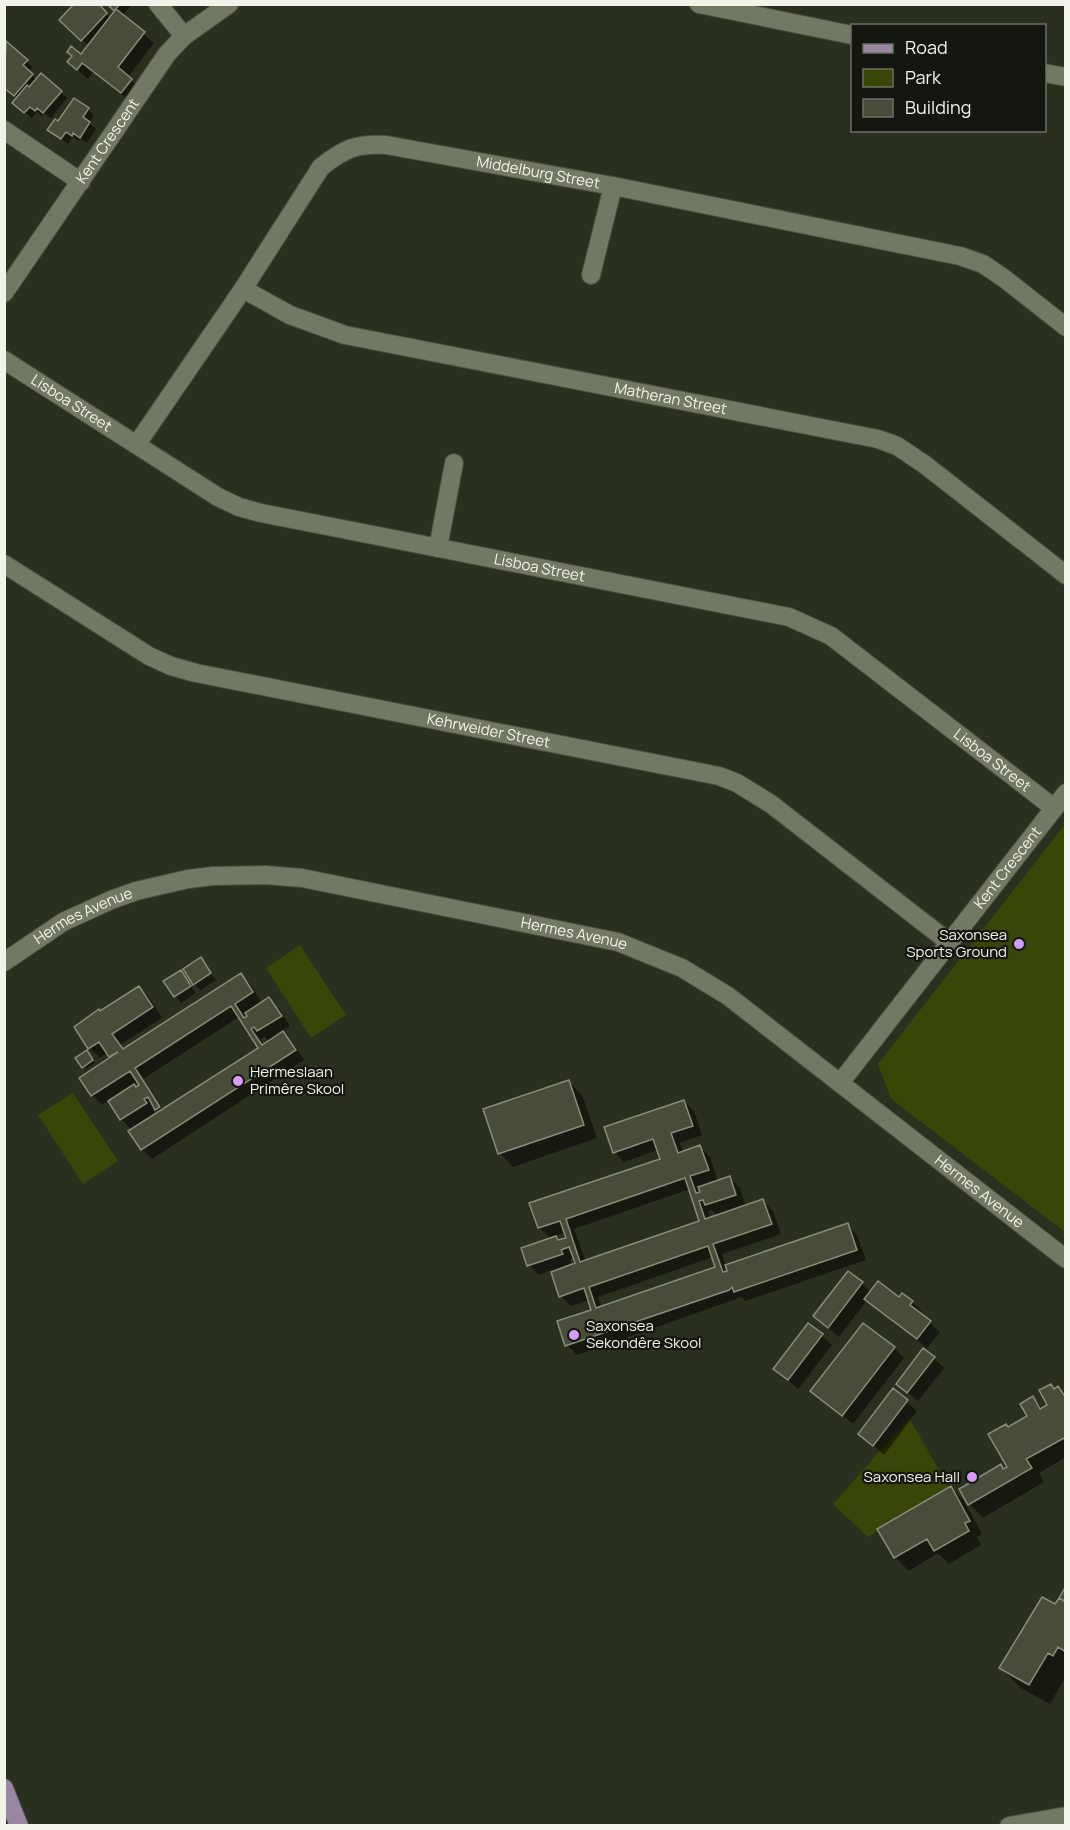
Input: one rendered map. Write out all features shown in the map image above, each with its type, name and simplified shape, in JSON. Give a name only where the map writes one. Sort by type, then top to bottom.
[{"type":"main road","points":[[4,1788],[19,1826]]},
{"type":"street","points":[[159,4],[184,36]]},
{"type":"street","name":"Kent Crescent","points":[[4,293],[167,54],[184,36],[229,4]]},
{"type":"street","points":[[710,6],[851,35]]},
{"type":"street","points":[[1046,72],[1065,77]]},
{"type":"street","points":[[4,130],[81,182]]},
{"type":"street","name":"Middelburg Street","points":[[137,444],[243,289],[321,168],[338,154],[352,147],[366,144],[386,145],[613,186],[960,256],[983,264],[1065,327]]},
{"type":"street","points":[[591,275],[613,186]]},
{"type":"street","name":"Matheran Street","points":[[243,289],[290,315],[345,334],[878,439],[897,446],[924,464],[1065,575]]},
{"type":"street","name":"Lisboa Street","points":[[4,360],[218,497],[239,507],[351,532],[789,617],[810,625],[831,636],[1060,801]]},
{"type":"street","points":[[438,548],[454,463]]},
{"type":"street","name":"Kehrweider Street","points":[[4,564],[132,646],[171,666],[196,673],[719,776],[737,783],[771,804],[950,943]]},
{"type":"street","name":"Kent Crescent","points":[[840,1083],[1060,801]]},
{"type":"street","name":"Hermes Avenue","points":[[4,962],[63,922],[111,900],[136,891],[188,879],[213,876],[266,875],[302,878],[595,936],[640,949],[682,968],[720,991],[1065,1259]]},
{"type":"street","points":[[1009,1826],[1065,1816]]},
{"type":"green space","name":"Saxonsea Sports Ground","points":[[1065,824],[1065,1232],[891,1099],[878,1064]]},
{"type":"green space","points":[[300,945],[346,1015],[311,1038],[266,968]]},
{"type":"green space","points":[[73,1093],[118,1161],[83,1184],[38,1115]]},
{"type":"green space","points":[[909,1418],[949,1487],[877,1529],[878,1531],[868,1537],[833,1504]]},
{"type":"building","points":[[74,4],[99,4],[107,13],[81,41],[59,20]]},
{"type":"building","points":[[107,4],[120,4],[114,11]]},
{"type":"building","points":[[116,9],[145,32],[118,67],[132,79],[121,93],[82,63],[77,70],[67,62],[72,56],[67,52],[71,46],[81,54]]},
{"type":"building","points":[[6,41],[28,60],[23,65],[33,74],[14,96],[4,88]]},
{"type":"building","points":[[41,73],[62,91],[43,113],[37,108],[35,111],[30,107],[24,113],[12,103]]},
{"type":"building","points":[[74,98],[89,108],[83,117],[90,122],[80,138],[73,133],[72,136],[66,132],[61,139],[47,130],[55,119],[58,121]]},
{"type":"building","points":[[201,957],[211,973],[193,985],[183,969]]},
{"type":"building","points":[[181,970],[191,986],[174,997],[163,981]]},
{"type":"building","points":[[241,973],[253,992],[235,1004],[244,1018],[247,1016],[245,1013],[269,997],[282,1016],[257,1031],[254,1027],[251,1029],[262,1045],[283,1031],[296,1050],[141,1150],[128,1131],[258,1048],[231,1006],[135,1068],[160,1107],[155,1110],[148,1097],[144,1099],[147,1103],[120,1120],[108,1101],[134,1084],[136,1087],[139,1085],[130,1071],[91,1096],[79,1078],[118,1052],[109,1057],[99,1042],[88,1049],[74,1027],[99,1009],[100,1011],[139,986],[153,1007],[112,1034],[123,1049]]},
{"type":"building","points":[[87,1050],[93,1060],[82,1068],[75,1058]]},
{"type":"building","points":[[569,1080],[584,1125],[498,1154],[483,1109]]},
{"type":"building","points":[[684,1100],[693,1126],[671,1133],[678,1153],[700,1145],[709,1170],[690,1176],[696,1193],[700,1192],[698,1187],[730,1176],[736,1195],[705,1205],[703,1200],[699,1201],[705,1219],[763,1199],[772,1224],[713,1244],[723,1272],[727,1271],[725,1265],[848,1223],[857,1250],[734,1292],[732,1287],[729,1290],[565,1346],[557,1321],[591,1310],[584,1288],[559,1297],[551,1272],[575,1263],[569,1247],[561,1250],[563,1254],[527,1266],[521,1248],[556,1236],[558,1240],[566,1238],[560,1221],[538,1228],[529,1203],[660,1159],[653,1139],[613,1153],[604,1127]],"holes":[[[685,1178],[699,1221],[580,1262],[566,1219]],[[708,1246],[715,1267],[596,1308],[589,1287]]]},
{"type":"building","points":[[848,1271],[863,1282],[828,1328],[813,1316]]},
{"type":"building","points":[[878,1281],[899,1297],[902,1293],[913,1301],[910,1305],[931,1321],[917,1339],[864,1299]]},
{"type":"building","points":[[808,1323],[823,1334],[788,1380],[773,1369]]},
{"type":"building","points":[[863,1323],[895,1347],[842,1416],[810,1391]]},
{"type":"building","points":[[923,1348],[935,1357],[907,1393],[896,1384]]},
{"type":"building","points":[[1051,1384],[1054,1389],[1058,1386],[1066,1398],[1066,1437],[1026,1459],[1032,1468],[968,1505],[959,1489],[1001,1464],[1003,1469],[1007,1467],[988,1434],[1006,1424],[1008,1427],[1027,1416],[1020,1404],[1033,1396],[1040,1409],[1047,1405],[1039,1390]]},
{"type":"building","points":[[893,1388],[908,1400],[873,1446],[858,1434]]},
{"type":"building","points":[[951,1486],[970,1521],[965,1523],[969,1531],[934,1551],[927,1539],[894,1558],[877,1529]]},
{"type":"building","points":[[1066,1586],[1066,1602],[1059,1598]]},
{"type":"building","points":[[1042,1597],[1055,1604],[1059,1598],[1066,1602],[1066,1652],[1058,1647],[1053,1656],[1048,1653],[1029,1685],[999,1668]]},
{"type":"place","name":"Saxonsea Sports Ground","points":[[1019,944]]},
{"type":"place","name":"Hermeslaan Primêre Skool","points":[[238,1081]]},
{"type":"place","name":"Saxonsea Sekondêre Skool","points":[[574,1335]]},
{"type":"place","name":"Saxonsea Hall","points":[[972,1477]]}]
